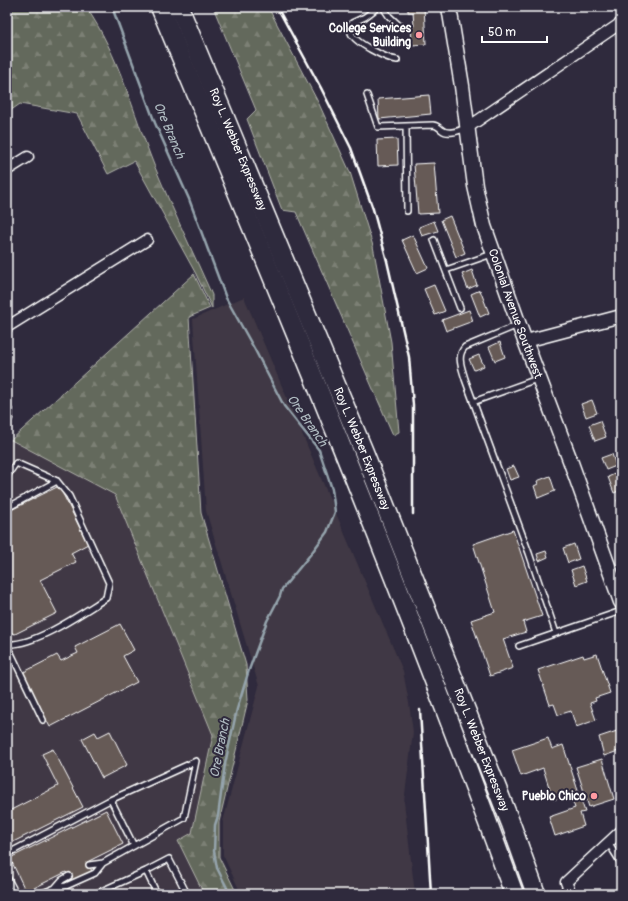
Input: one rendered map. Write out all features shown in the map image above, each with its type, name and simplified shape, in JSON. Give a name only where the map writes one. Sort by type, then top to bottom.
[{"type":"highway","name":"Roy L. Webber Expressway","points":[[160,7],[356,480],[456,735],[514,894]]},
{"type":"highway","name":"Roy L. Webber Expressway","points":[[179,7],[364,452],[511,824],[536,894]]},
{"type":"highway","points":[[511,824],[544,894]]},
{"type":"main road","name":"Colonial Avenue Southwest","points":[[450,10],[480,211],[493,253],[621,602]]},
{"type":"street","points":[[467,128],[621,23]]},
{"type":"street","points":[[7,170],[28,157]]},
{"type":"street","points":[[7,327],[147,240]]},
{"type":"street","points":[[526,341],[621,316]]},
{"type":"street","points":[[7,411],[7,418]]},
{"type":"street","points":[[571,894],[566,882],[609,844],[621,831]]},
{"type":"lane","points":[[378,7],[365,17],[352,23],[351,33],[362,44],[392,60],[397,60]]},
{"type":"lane","points":[[383,7],[389,16],[402,28]]},
{"type":"lane","points":[[367,95],[378,127],[435,125],[446,132],[455,132],[467,128]]},
{"type":"lane","points":[[406,126],[407,211]]},
{"type":"lane","points":[[434,240],[460,308]]},
{"type":"lane","points":[[446,270],[493,253]]},
{"type":"lane","points":[[519,325],[465,347],[461,350],[460,355],[462,367],[473,402],[529,553],[556,633]]},
{"type":"lane","points":[[473,402],[540,378]]},
{"type":"lane","points":[[7,476],[16,463],[57,481],[70,496],[108,583],[106,598],[68,622],[27,642],[18,645],[7,644]]},
{"type":"lane","points":[[7,508],[57,481]]},
{"type":"lane","points":[[519,646],[621,611]]},
{"type":"lane","points":[[7,649],[11,653],[43,720]]},
{"type":"lane","points":[[7,854],[110,800],[196,761],[184,818],[103,863],[89,865]]},
{"type":"lane","points":[[110,800],[134,846]]},
{"type":"lane","points":[[609,844],[621,863]]},
{"type":"lane","points":[[95,894],[146,871],[169,858],[187,894]]},
{"type":"lane","points":[[40,894],[55,888],[66,886],[95,873],[103,863]]},
{"type":"lane","points":[[146,871],[157,894]]},
{"type":"lane","points":[[55,888],[62,880],[69,876]]},
{"type":"lane","points":[[7,877],[16,894]]},
{"type":"shaded area","points":[[244,297],[403,671],[413,732],[404,802],[415,894],[243,894],[239,889],[223,855],[223,822],[259,686],[206,511],[193,319]]},
{"type":"shaded area","points":[[11,440],[115,495],[213,735],[192,833],[178,841],[204,894],[7,894],[7,446]]},
{"type":"green space","points":[[7,7],[86,7],[108,44],[154,165],[212,295],[212,308],[196,274],[134,161],[108,174],[77,114],[20,104],[7,113]]},
{"type":"green space","points":[[213,7],[268,7],[319,104],[350,172],[373,246],[391,342],[399,432],[393,435],[296,212],[282,210],[247,119],[256,110]]},
{"type":"green space","points":[[194,274],[210,308],[189,317],[201,513],[246,665],[248,700],[219,822],[219,857],[237,894],[204,894],[178,841],[192,833],[213,735],[115,495],[11,440]]},
{"type":"building","name":"College Services Building","points":[[408,7],[424,7],[426,44],[412,45],[411,26],[414,26],[413,12],[408,12]]},
{"type":"building","points":[[429,95],[431,114],[379,119],[378,99]]},
{"type":"building","points":[[397,139],[398,165],[378,166],[377,140]]},
{"type":"building","points":[[434,163],[438,213],[418,214],[414,164]]},
{"type":"building","points":[[450,216],[465,253],[456,257],[441,220]]},
{"type":"building","points":[[434,221],[438,231],[422,236],[419,227]]},
{"type":"building","points":[[413,235],[428,268],[417,273],[402,240]]},
{"type":"building","points":[[472,270],[477,285],[468,289],[462,274]]},
{"type":"building","points":[[434,285],[445,311],[435,315],[424,289]]},
{"type":"building","points":[[480,290],[489,313],[480,317],[471,294]]},
{"type":"building","points":[[469,310],[473,321],[446,331],[442,320]]},
{"type":"building","points":[[500,342],[505,357],[495,361],[489,347]]},
{"type":"building","points":[[479,355],[484,366],[474,370],[469,359]]},
{"type":"building","points":[[592,400],[597,413],[586,417],[581,404]]},
{"type":"building","points":[[600,421],[606,437],[595,441],[589,425]]},
{"type":"building","points":[[612,454],[616,466],[606,470],[601,458]]},
{"type":"building","points":[[514,466],[519,477],[510,480],[506,469]]},
{"type":"building","points":[[619,472],[621,477],[621,490],[614,493],[608,477]]},
{"type":"building","points":[[550,476],[555,491],[538,498],[534,486],[538,484],[537,481]]},
{"type":"building","points":[[59,486],[88,544],[71,553],[76,562],[40,580],[57,613],[15,634],[7,631],[7,512]]},
{"type":"building","points":[[621,499],[621,512],[617,500]]},
{"type":"building","points":[[513,530],[542,616],[523,622],[526,632],[503,639],[513,668],[490,676],[471,620],[495,612],[473,544]]},
{"type":"building","points":[[574,544],[579,559],[568,563],[563,548]]},
{"type":"building","points":[[546,551],[548,557],[539,561],[537,554]]},
{"type":"building","points":[[582,566],[587,581],[576,585],[571,570]]},
{"type":"building","points":[[120,624],[134,650],[123,656],[137,682],[50,727],[22,673],[57,655],[61,661],[78,653],[75,647]]},
{"type":"building","points":[[597,654],[610,693],[595,698],[596,701],[590,703],[596,720],[576,727],[571,711],[558,715],[554,704],[550,705],[538,670],[583,655],[584,658]]},
{"type":"building","points":[[110,731],[127,765],[102,778],[82,739],[95,732],[98,737]]},
{"type":"building","points":[[617,731],[621,744],[621,750],[604,756],[599,737]]},
{"type":"building","points":[[548,738],[552,749],[563,745],[585,812],[580,813],[584,826],[555,836],[549,817],[575,808],[570,794],[553,800],[543,768],[521,776],[512,750]]},
{"type":"building","points":[[53,749],[83,807],[7,845],[7,812],[58,786],[42,754]]},
{"type":"building","points":[[602,759],[614,799],[589,807],[576,767]]},
{"type":"building","points":[[106,810],[123,844],[87,862],[92,871],[72,881],[66,872],[26,892],[10,858]]},
{"type":"building","points":[[122,890],[124,894],[113,894]]},
{"type":"waterway","name":"Ore Branch","points":[[112,7],[155,123],[189,199],[226,298],[284,406],[319,450],[332,489],[335,512],[327,532],[282,589],[267,621],[249,670],[237,709],[225,764],[218,816],[215,825],[214,851],[217,868],[230,894]]},
{"type":"railway","points":[[277,7],[321,88],[351,148],[373,209],[387,261],[409,357],[413,405],[413,514]]},
{"type":"railway","points":[[420,710],[431,894]]},
{"type":"place","name":"College Services Building","points":[[419,35]]},
{"type":"place","name":"Pueblo Chico","points":[[594,796]]}]
